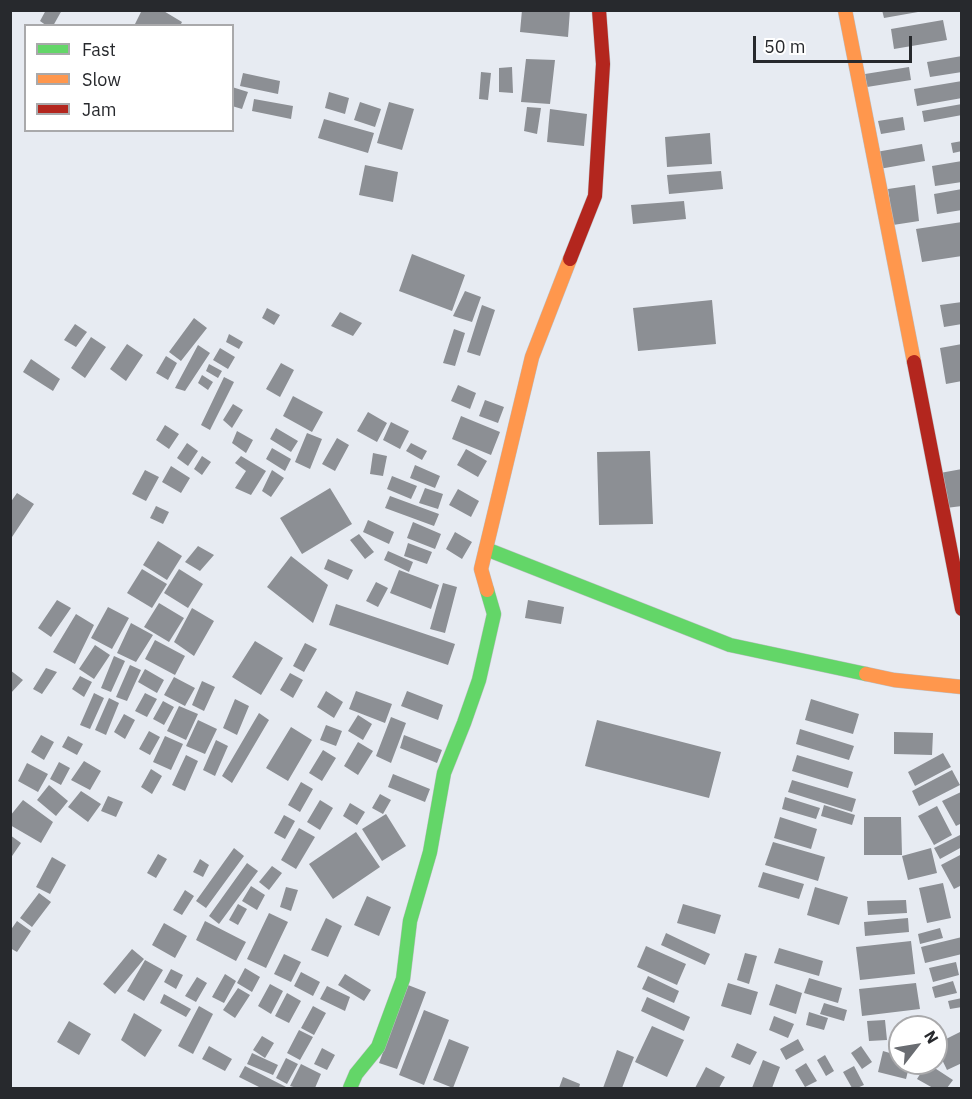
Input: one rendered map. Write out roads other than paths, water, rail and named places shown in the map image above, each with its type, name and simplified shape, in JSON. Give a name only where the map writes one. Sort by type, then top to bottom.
[{"type":"street","points":[[350,1089],[356,1074],[378,1047],[403,979],[410,921],[430,852],[444,773],[479,680],[494,614],[481,569],[532,357],[595,196],[603,64],[599,10]]},
{"type":"street","points":[[845,10],[962,609]]},
{"type":"street","points":[[486,549],[730,645],[894,680],[962,687]]}]
